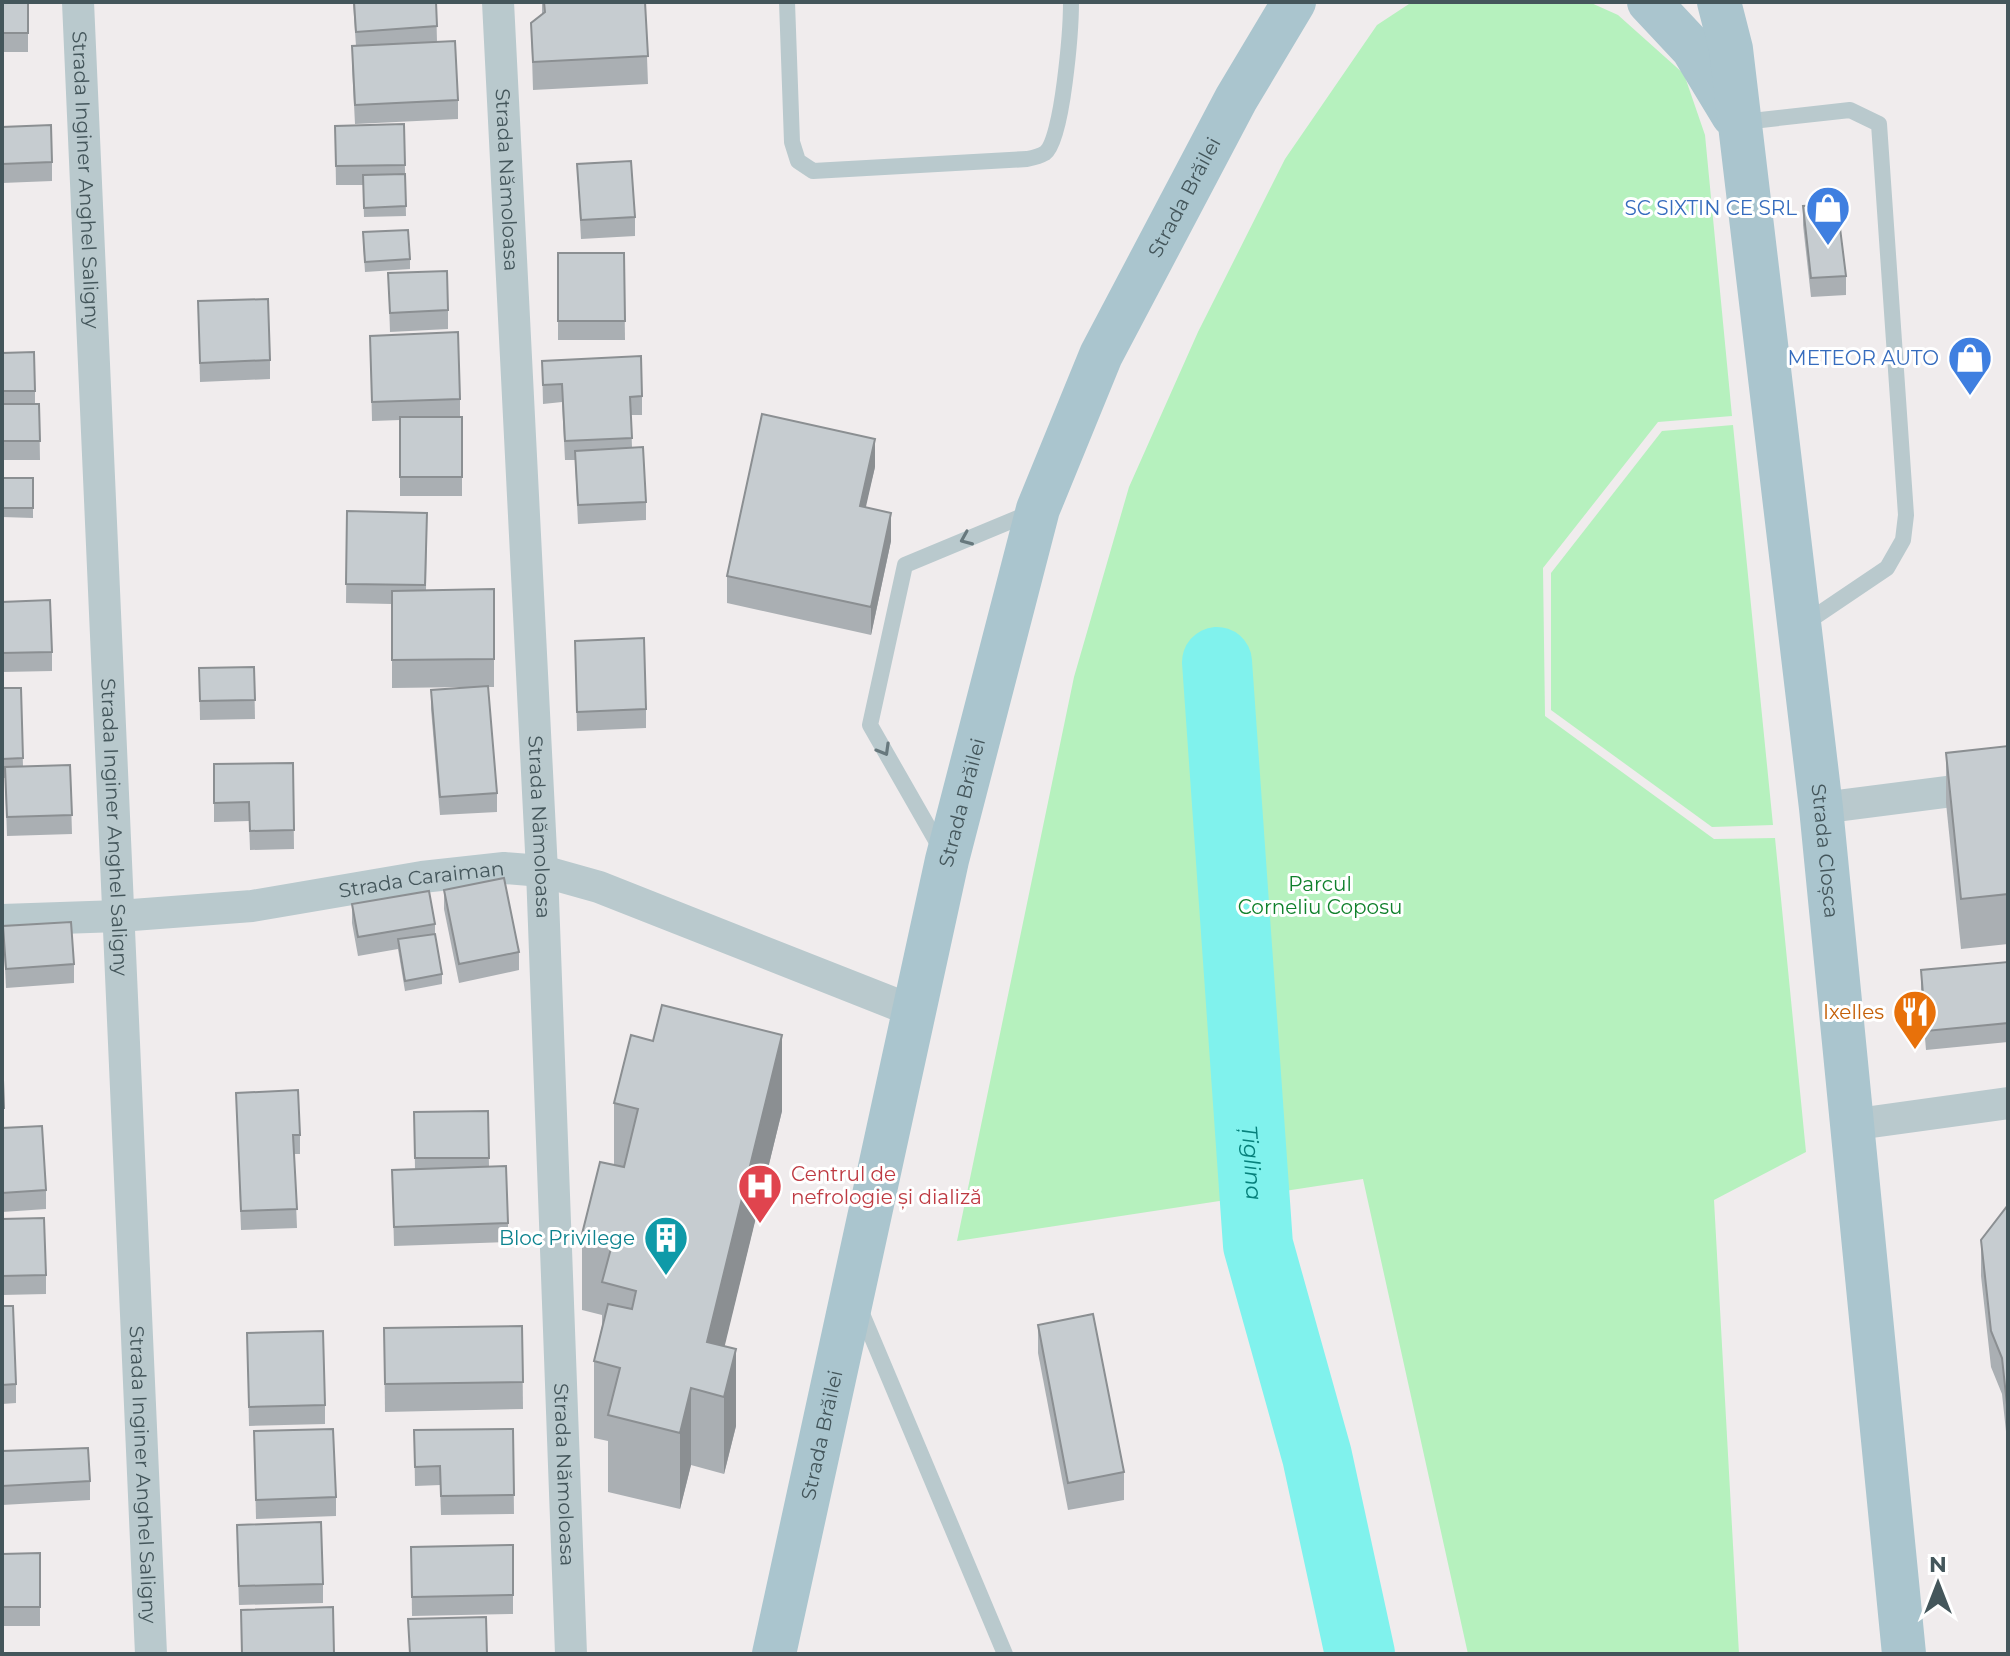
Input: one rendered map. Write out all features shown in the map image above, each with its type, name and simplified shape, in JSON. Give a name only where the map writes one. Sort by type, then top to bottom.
[{"type":"main road","name":"Strada Brăilei","points":[[774,1654],[851,1288],[947,860],[1038,509],[1101,355],[1236,99],[1294,2]]},
{"type":"main road","points":[[1649,2],[1693,49],[1737,122]]},
{"type":"main road","name":"Strada Cloșca","points":[[1719,2],[1731,49]]},
{"type":"main road","name":"Strada Cloșca","points":[[1735,2],[1731,49],[1737,122],[1821,808],[1904,1654]]},
{"type":"street","name":"Strada Inginer Anghel Saligny","points":[[78,2],[151,1654]]},
{"type":"street","name":"Strada Nămoloasa","points":[[498,2],[542,871],[571,1654]]},
{"type":"street","points":[[1821,808],[2008,784]]},
{"type":"street","name":"Strada Caraiman","points":[[2,920],[119,916],[252,906],[422,877],[504,868],[542,871],[599,887],[913,1011]]},
{"type":"street","points":[[1850,1125],[2008,1103]]},
{"type":"lane","points":[[787,2],[792,142],[798,161],[813,171],[1027,159],[1046,153],[1055,138],[1071,37],[1071,2]]},
{"type":"lane","points":[[1737,122],[1850,110],[1879,124],[1906,515],[1903,540],[1887,568],[1800,626]]},
{"type":"lane","points":[[947,860],[870,725],[905,565],[1038,509]]},
{"type":"lane","points":[[851,1288],[1005,1654]]},
{"type":"green space","name":"Parcul Corneliu Coposu","points":[[1412,2],[1589,2],[1618,15],[1684,74],[1705,135],[1732,416],[1658,422],[1543,568],[1545,716],[1714,839],[1775,838],[1806,1152],[1714,1200],[1739,1654],[1468,1654],[1363,1179],[957,1241],[1074,677],[1129,487],[1198,332],[1285,159],[1377,25]]},
{"type":"green space","points":[[1733,425],[1773,825],[1712,827],[1551,710],[1551,573],[1662,431]]},
{"type":"building","points":[[2,2],[28,2],[28,33],[2,33]]},
{"type":"building","points":[[354,2],[436,2],[437,26],[356,32]]},
{"type":"building","points":[[544,2],[645,2],[648,56],[533,62],[531,23],[545,12]]},
{"type":"building","points":[[455,41],[458,100],[355,105],[352,46]]},
{"type":"building","points":[[404,124],[405,165],[336,166],[335,126]]},
{"type":"building","points":[[51,125],[52,162],[2,164],[2,127]]},
{"type":"building","points":[[631,161],[635,217],[581,220],[577,164]]},
{"type":"building","points":[[405,174],[406,206],[364,208],[363,175]]},
{"type":"building","points":[[1837,204],[1846,276],[1811,278],[1803,206]]},
{"type":"building","points":[[408,230],[410,259],[365,262],[363,232]]},
{"type":"building","points":[[558,253],[624,253],[625,321],[558,321]]},
{"type":"building","points":[[447,271],[448,310],[390,313],[388,273]]},
{"type":"building","points":[[268,299],[270,360],[200,363],[198,301]]},
{"type":"building","points":[[458,332],[460,399],[372,402],[370,336]]},
{"type":"building","points":[[34,352],[35,391],[2,391],[2,353]]},
{"type":"building","points":[[641,356],[642,396],[630,397],[632,438],[565,441],[562,384],[543,385],[542,361]]},
{"type":"building","points":[[2,404],[39,404],[40,441],[2,441]]},
{"type":"building","points":[[762,414],[875,439],[860,506],[891,513],[871,607],[727,576]]},
{"type":"building","points":[[400,417],[462,417],[462,477],[400,477]]},
{"type":"building","points":[[643,447],[646,502],[578,505],[575,451]]},
{"type":"building","points":[[2,478],[33,478],[33,508],[2,508]]},
{"type":"building","points":[[347,511],[427,513],[425,585],[346,584]]},
{"type":"building","points":[[494,589],[494,659],[392,660],[392,591]]},
{"type":"building","points":[[50,600],[52,652],[2,653],[2,602]]},
{"type":"building","points":[[644,638],[646,709],[577,712],[575,641]]},
{"type":"building","points":[[254,667],[255,700],[200,701],[199,668]]},
{"type":"building","points":[[488,686],[497,793],[440,797],[431,690]]},
{"type":"building","points":[[2,688],[21,688],[23,758],[2,759]]},
{"type":"building","points":[[2008,746],[2008,894],[1961,899],[1946,753]]},
{"type":"building","points":[[293,763],[294,830],[250,831],[249,802],[214,803],[214,764]]},
{"type":"building","points":[[70,765],[72,815],[7,817],[5,767]]},
{"type":"building","points":[[504,878],[519,952],[459,964],[444,890]]},
{"type":"building","points":[[429,891],[435,924],[358,937],[352,904]]},
{"type":"building","points":[[71,922],[74,964],[6,969],[3,926]]},
{"type":"building","points":[[435,934],[442,974],[405,981],[398,939]]},
{"type":"building","points":[[2008,962],[2008,1023],[1926,1031],[1921,970]]},
{"type":"building","name":"Bloc Privilege","points":[[662,1005],[782,1035],[707,1342],[736,1349],[724,1397],[691,1388],[680,1433],[608,1415],[620,1368],[594,1361],[608,1304],[632,1309],[636,1291],[602,1282],[613,1241],[582,1234],[600,1162],[624,1167],[638,1109],[614,1103],[631,1035],[653,1041]]},
{"type":"building","points":[[2,1052],[4,1108],[2,1108]]},
{"type":"building","points":[[298,1090],[300,1135],[293,1135],[297,1209],[241,1211],[236,1093]]},
{"type":"building","points":[[488,1111],[489,1158],[415,1158],[414,1112]]},
{"type":"building","points":[[42,1126],[46,1190],[2,1193],[2,1128]]},
{"type":"building","points":[[506,1166],[508,1223],[394,1227],[392,1170]]},
{"type":"building","points":[[2008,1205],[2008,1414],[2002,1358],[1991,1331],[1981,1240]]},
{"type":"building","points":[[44,1218],[46,1275],[2,1276],[2,1219]]},
{"type":"building","points":[[2,1306],[13,1306],[16,1384],[2,1385]]},
{"type":"building","points":[[1093,1314],[1124,1472],[1068,1483],[1038,1325]]},
{"type":"building","points":[[522,1326],[523,1382],[385,1384],[384,1328]]},
{"type":"building","points":[[323,1331],[325,1405],[249,1407],[247,1333]]},
{"type":"building","points":[[333,1429],[336,1497],[256,1500],[254,1431]]},
{"type":"building","points":[[513,1429],[514,1495],[441,1496],[440,1466],[415,1467],[414,1430]]},
{"type":"building","points":[[88,1448],[90,1481],[2,1486],[2,1451]]},
{"type":"building","points":[[321,1522],[323,1584],[239,1586],[237,1525]]},
{"type":"building","points":[[513,1545],[513,1595],[412,1597],[411,1547]]},
{"type":"building","points":[[40,1553],[40,1607],[2,1607],[2,1554]]},
{"type":"building","points":[[333,1607],[334,1654],[242,1654],[241,1610]]},
{"type":"building","points":[[486,1617],[487,1654],[410,1654],[408,1619]]},
{"type":"waterway","name":"Țiglina","points":[[1217,662],[1258,1245],[1317,1456],[1360,1654]]},
{"type":"place","name":"SC SIXTIN CE SRL","points":[[1828,247]]},
{"type":"place","name":"METEOR AUTO","points":[[1970,397]]},
{"type":"place","name":"Ixelles","points":[[1915,1051]]},
{"type":"place","name":"Centrul de nefrologie și dializă","points":[[760,1225]]},
{"type":"place","name":"Bloc Privilege","points":[[666,1277]]}]
